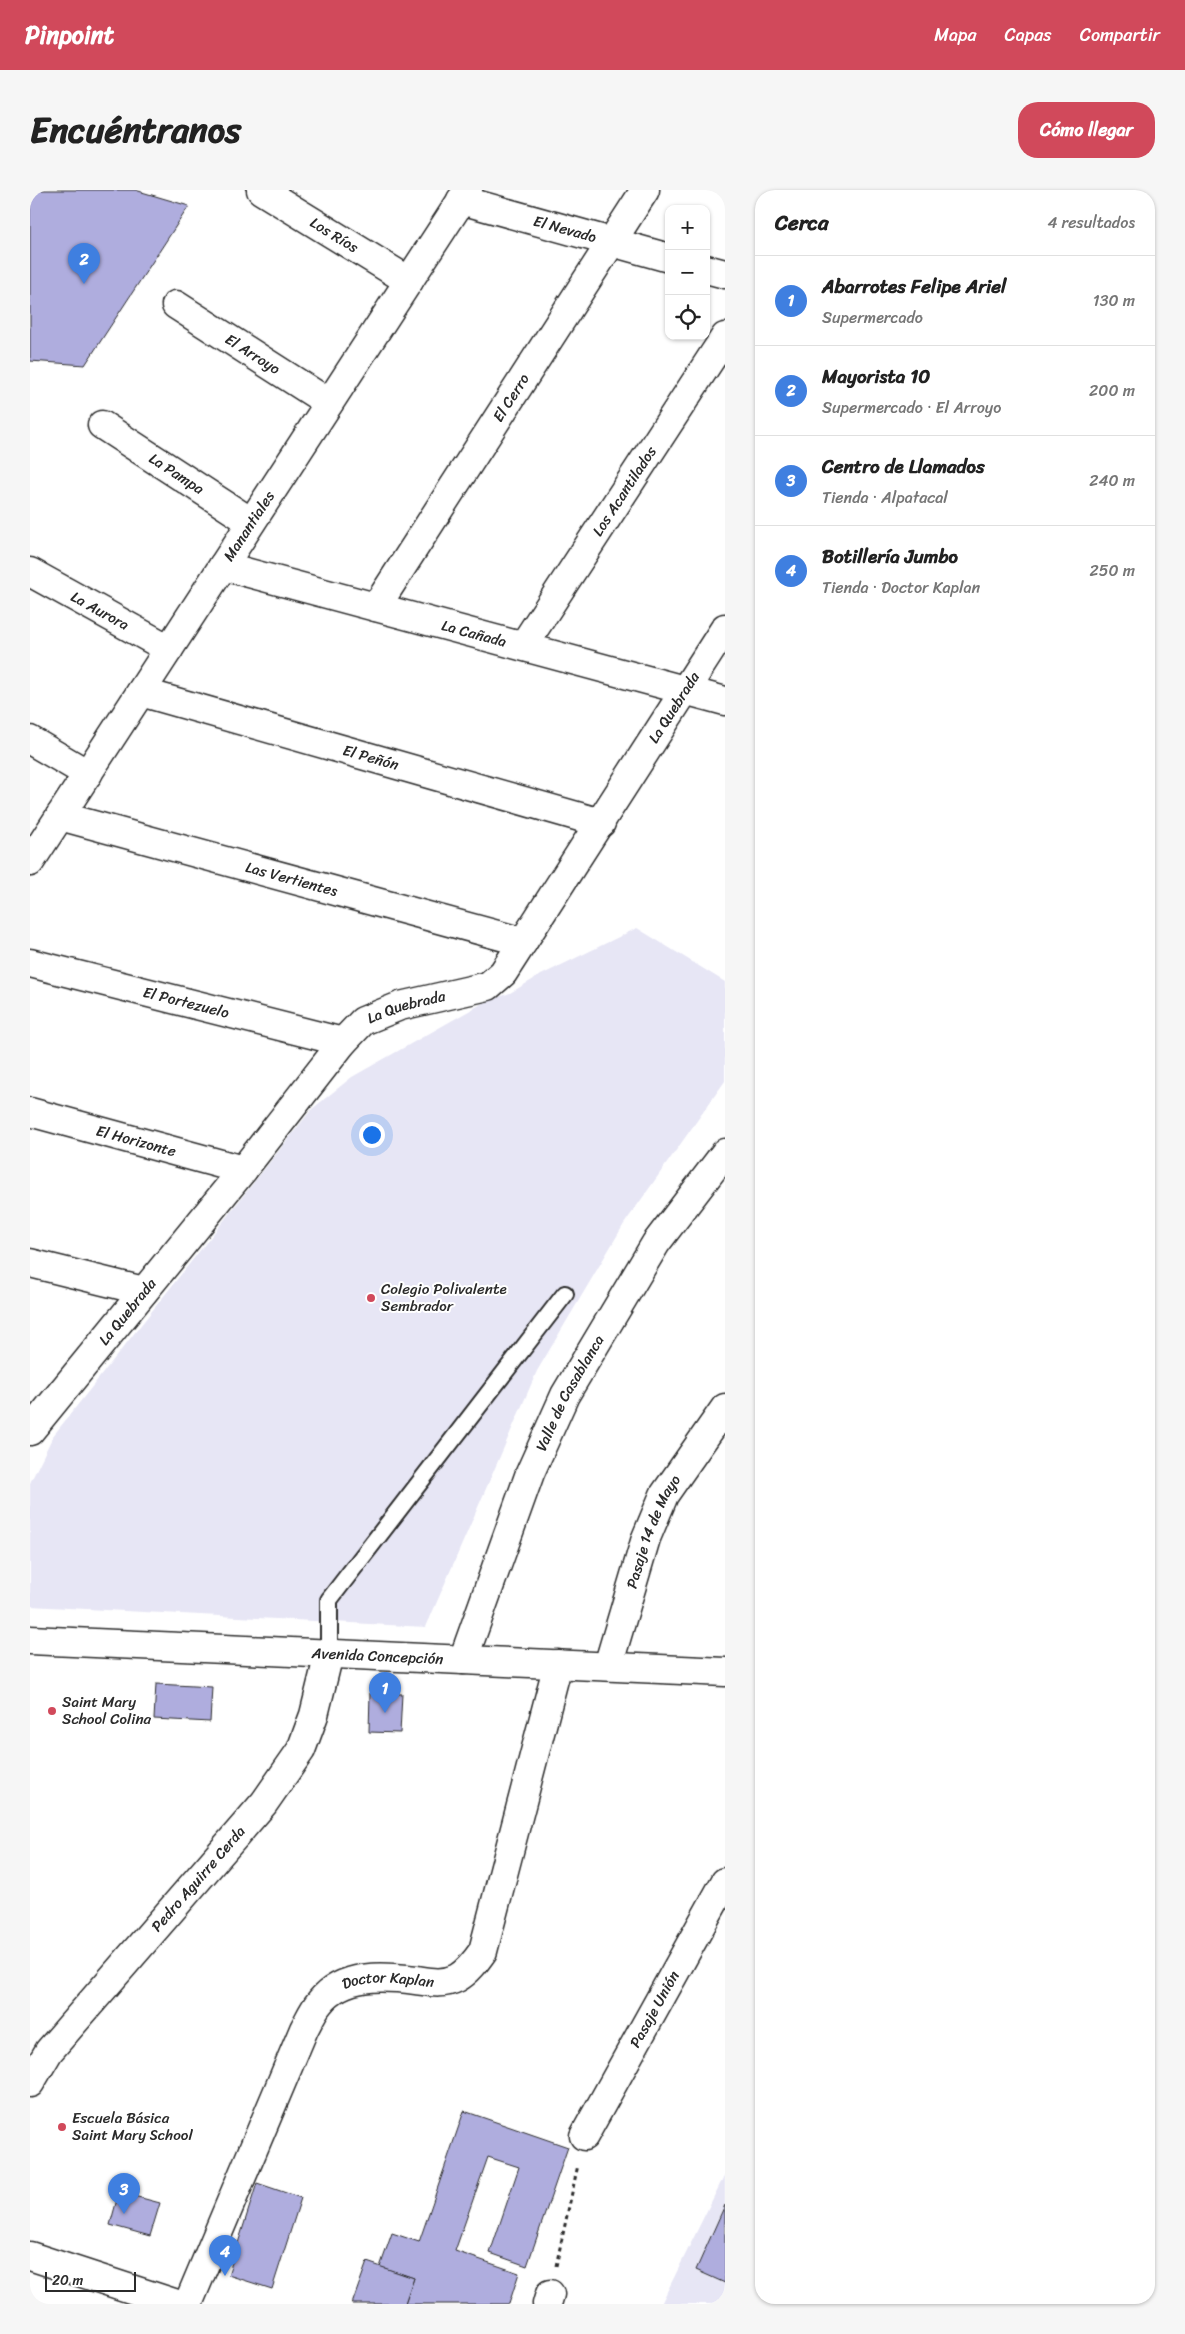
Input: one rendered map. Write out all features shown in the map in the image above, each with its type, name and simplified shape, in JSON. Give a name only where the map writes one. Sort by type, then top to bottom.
[{"type":"street","name":"Los Ríos","points":[[261,190],[409,280]]},
{"type":"street","name":"El Cerro","points":[[376,607],[645,190]]},
{"type":"street","name":"Manantiales","points":[[30,862],[464,195]]},
{"type":"street","name":"El Nevado","points":[[464,195],[611,242],[665,257]]},
{"type":"street","points":[[710,270],[725,274]]},
{"type":"street","name":"El Arroyo","points":[[176,305],[328,403]]},
{"type":"street","name":"Los Acantilados","points":[[523,646],[725,337]]},
{"type":"street","name":"La Pampa","points":[[102,425],[252,522]]},
{"type":"street","name":"La Cañada","points":[[223,566],[725,701]]},
{"type":"street","name":"La Aurora","points":[[30,572],[169,649]]},
{"type":"street","name":"La Quebrada","points":[[30,1431],[243,1170],[343,1042],[363,1022],[400,1006],[488,986],[503,973],[601,824],[725,628]]},
{"type":"street","name":"El Peñón","points":[[140,692],[601,824]]},
{"type":"street","points":[[30,740],[88,774]]},
{"type":"street","name":"Las Vertientes","points":[[60,816],[523,942]]},
{"type":"street","name":"El Portezuelo","points":[[30,963],[343,1042]]},
{"type":"street","name":"El Horizonte","points":[[30,1112],[243,1170]]},
{"type":"street","name":"Valle de Casablanca","points":[[463,1660],[530,1473],[565,1395],[656,1243],[725,1153]]},
{"type":"street","points":[[30,1263],[144,1291]]},
{"type":"street","name":"Pasaje 14 de Mayo","points":[[608,1666],[646,1538],[664,1495],[725,1408]]},
{"type":"street","name":"Avenida Concepción","points":[[30,1640],[725,1672]]},
{"type":"street","name":"Pedro Aguirre Cerda","points":[[30,2083],[50,2052],[264,1803],[301,1750],[314,1715],[329,1654]]},
{"type":"street","name":"Doctor Kaplan","points":[[188,2304],[304,2029],[320,2002],[339,1986],[361,1978],[388,1977],[441,1983],[457,1978],[471,1967],[484,1951],[558,1664]]},
{"type":"street","name":"Pasaje Unión","points":[[584,2136],[725,1882]]},
{"type":"street","points":[[30,2256],[177,2304]]},
{"type":"lane","points":[[329,1654],[329,1600],[565,1294]]},
{"type":"path","points":[[549,2299],[584,2136]]},
{"type":"shaded area","name":"Colegio Polivalente Sembrador","points":[[637,928],[725,982],[725,1081],[624,1224],[537,1371],[426,1627],[30,1606],[30,1483],[53,1436],[312,1109],[352,1077],[483,1003],[510,993],[539,976]]},
{"type":"shaded area","points":[[725,2174],[725,2304],[661,2304]]},
{"type":"building","points":[[30,190],[135,190],[189,206],[85,365],[30,361]]},
{"type":"building","points":[[156,1684],[212,1687],[210,1722],[154,1719]]},
{"type":"building","points":[[370,1693],[402,1694],[400,1733],[369,1732]]},
{"type":"building","points":[[464,2111],[568,2147],[527,2266],[490,2253],[519,2167],[488,2157],[455,2251],[519,2273],[509,2304],[405,2304],[414,2278],[380,2267],[392,2233],[419,2242]]},
{"type":"building","points":[[257,2183],[301,2198],[272,2289],[228,2275]]},
{"type":"building","points":[[119,2192],[160,2203],[150,2236],[110,2225]]},
{"type":"building","points":[[725,2205],[725,2283],[696,2270]]},
{"type":"building","points":[[367,2262],[414,2278],[405,2304],[352,2304]]},
{"type":"place","name":"Mayorista 10","points":[[84,284]]},
{"type":"place","name":"Colegio Polivalente Sembrador","points":[[371,1298]]},
{"type":"place","name":"Saint Mary School Colina","points":[[52,1711]]},
{"type":"place","name":"Abarrotes Felipe Ariel","points":[[385,1713]]},
{"type":"place","name":"Escuela Básica Saint Mary School","points":[[62,2127]]},
{"type":"place","name":"Centro de Llamados","points":[[124,2214]]},
{"type":"place","name":"Botillería Jumbo","points":[[225,2276]]}]
